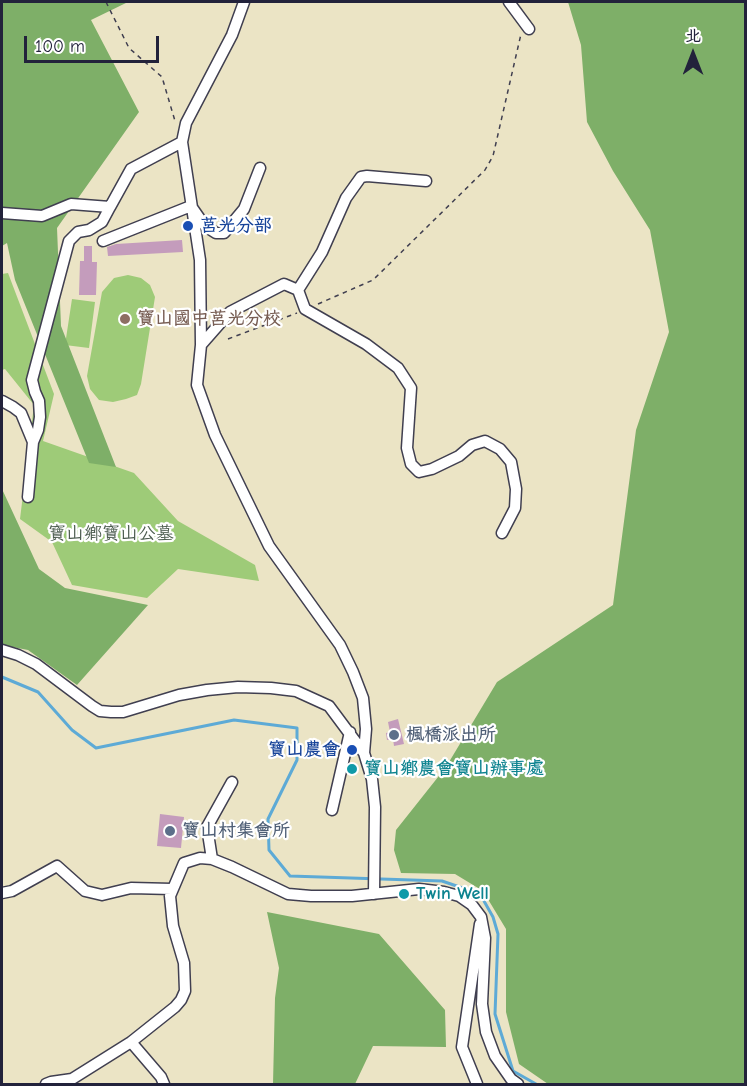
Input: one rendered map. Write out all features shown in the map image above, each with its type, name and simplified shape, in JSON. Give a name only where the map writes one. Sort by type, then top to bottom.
[{"type":"street","points":[[244,2],[232,35],[186,123],[182,142],[200,260],[201,345],[197,385],[215,435],[269,546],[340,645],[353,672],[363,698],[366,729],[364,753]]},
{"type":"street","points":[[509,2],[529,29]]},
{"type":"street","points":[[28,497],[33,442],[40,417],[39,401],[34,392],[32,380],[69,241],[78,232],[90,230],[102,222],[131,169],[182,142]]},
{"type":"street","points":[[191,206],[205,226],[216,233],[224,233],[244,209],[260,168]]},
{"type":"street","points":[[298,290],[322,252],[346,198],[361,177],[426,181]]},
{"type":"street","points":[[2,213],[42,216],[71,204],[110,207]]},
{"type":"street","points":[[103,241],[191,206]]},
{"type":"street","points":[[201,345],[230,312],[284,284],[298,290],[305,309],[366,344],[398,368],[411,388],[408,448],[411,464],[419,472],[432,469],[459,456],[472,445],[485,441],[500,449],[511,462],[516,489],[515,508],[502,533]]},
{"type":"street","points":[[2,402],[21,413],[33,442]]},
{"type":"street","points":[[2,650],[36,664],[100,711],[123,712],[179,695],[238,687],[296,691],[318,699],[329,706],[364,753],[372,779],[375,807],[374,894]]},
{"type":"street","points":[[332,810],[350,732]]},
{"type":"street","points":[[212,859],[207,826],[232,782]]},
{"type":"street","points":[[46,1084],[72,1079],[131,1042],[175,1007],[185,991],[184,963],[173,926],[172,889],[184,863],[200,858],[212,859],[288,894],[311,896],[374,894],[419,889],[459,896],[472,905],[481,917],[485,938],[482,1004],[486,1032],[495,1056],[511,1079],[518,1084]]},
{"type":"street","points":[[2,893],[12,891],[57,866],[85,891],[102,895],[131,888],[172,889]]},
{"type":"street","points":[[477,1084],[462,1047],[481,917]]},
{"type":"street","points":[[131,1042],[161,1077],[164,1084]]},
{"type":"path","points":[[106,2],[129,48],[162,77],[175,121]]},
{"type":"path","points":[[228,339],[373,280],[485,170],[492,156],[522,32],[529,29]]},
{"type":"green space","points":[[2,2],[128,2],[91,20],[139,112],[57,228],[61,326],[116,467],[89,463],[15,280],[7,243],[2,246]]},
{"type":"green space","points":[[568,2],[745,2],[745,1084],[548,1084],[519,1064],[506,1012],[506,929],[483,891],[455,874],[401,873],[394,850],[396,830],[446,767],[497,682],[613,605],[636,430],[669,332],[650,230],[613,171],[587,122],[581,45]]},
{"type":"green space","name":"寶山鄉寶山公墓","points":[[8,273],[54,394],[43,441],[134,473],[178,521],[255,565],[259,581],[178,569],[147,598],[72,585],[52,542],[20,519],[34,405],[5,369],[2,370],[2,274]]},
{"type":"green space","points":[[128,275],[141,278],[150,285],[155,297],[141,384],[137,395],[113,402],[99,400],[90,389],[87,376],[102,292],[114,278]]},
{"type":"green space","points":[[72,299],[95,302],[89,348],[65,345]]},
{"type":"green space","points":[[2,489],[39,569],[65,588],[148,605],[77,685],[28,650],[2,645]]},
{"type":"green space","points":[[267,912],[379,934],[445,1010],[446,1047],[373,1046],[355,1084],[273,1084],[275,998],[279,968]]},
{"type":"building","points":[[182,240],[183,252],[108,256],[107,247],[116,244]]},
{"type":"building","points":[[84,246],[92,246],[92,262],[97,262],[96,295],[79,295],[80,261],[84,261]]},
{"type":"building","name":"楓橋派出所","points":[[398,719],[404,744],[394,746],[393,739],[387,740],[386,733],[390,732],[388,722]]},
{"type":"building","name":"寶山村集會所","points":[[160,814],[184,817],[181,848],[157,846]]},
{"type":"waterway","points":[[2,677],[38,692],[72,730],[96,748],[234,720],[297,728],[297,760],[268,819],[269,850],[290,876],[442,881],[480,894],[493,917],[498,934],[495,1014],[513,1071],[536,1084]]},
{"type":"place","name":"莒光分部","points":[[188,226]]},
{"type":"place","name":"寶山國中莒光分校","points":[[125,319]]},
{"type":"place","name":"楓橋派出所","points":[[394,735]]},
{"type":"place","name":"寶山農會","points":[[352,750]]},
{"type":"place","name":"寶山鄉農會寶山辦事處","points":[[352,769]]},
{"type":"place","name":"寶山村集會所","points":[[170,831]]},
{"type":"place","name":"Twin Well","points":[[404,894]]}]
